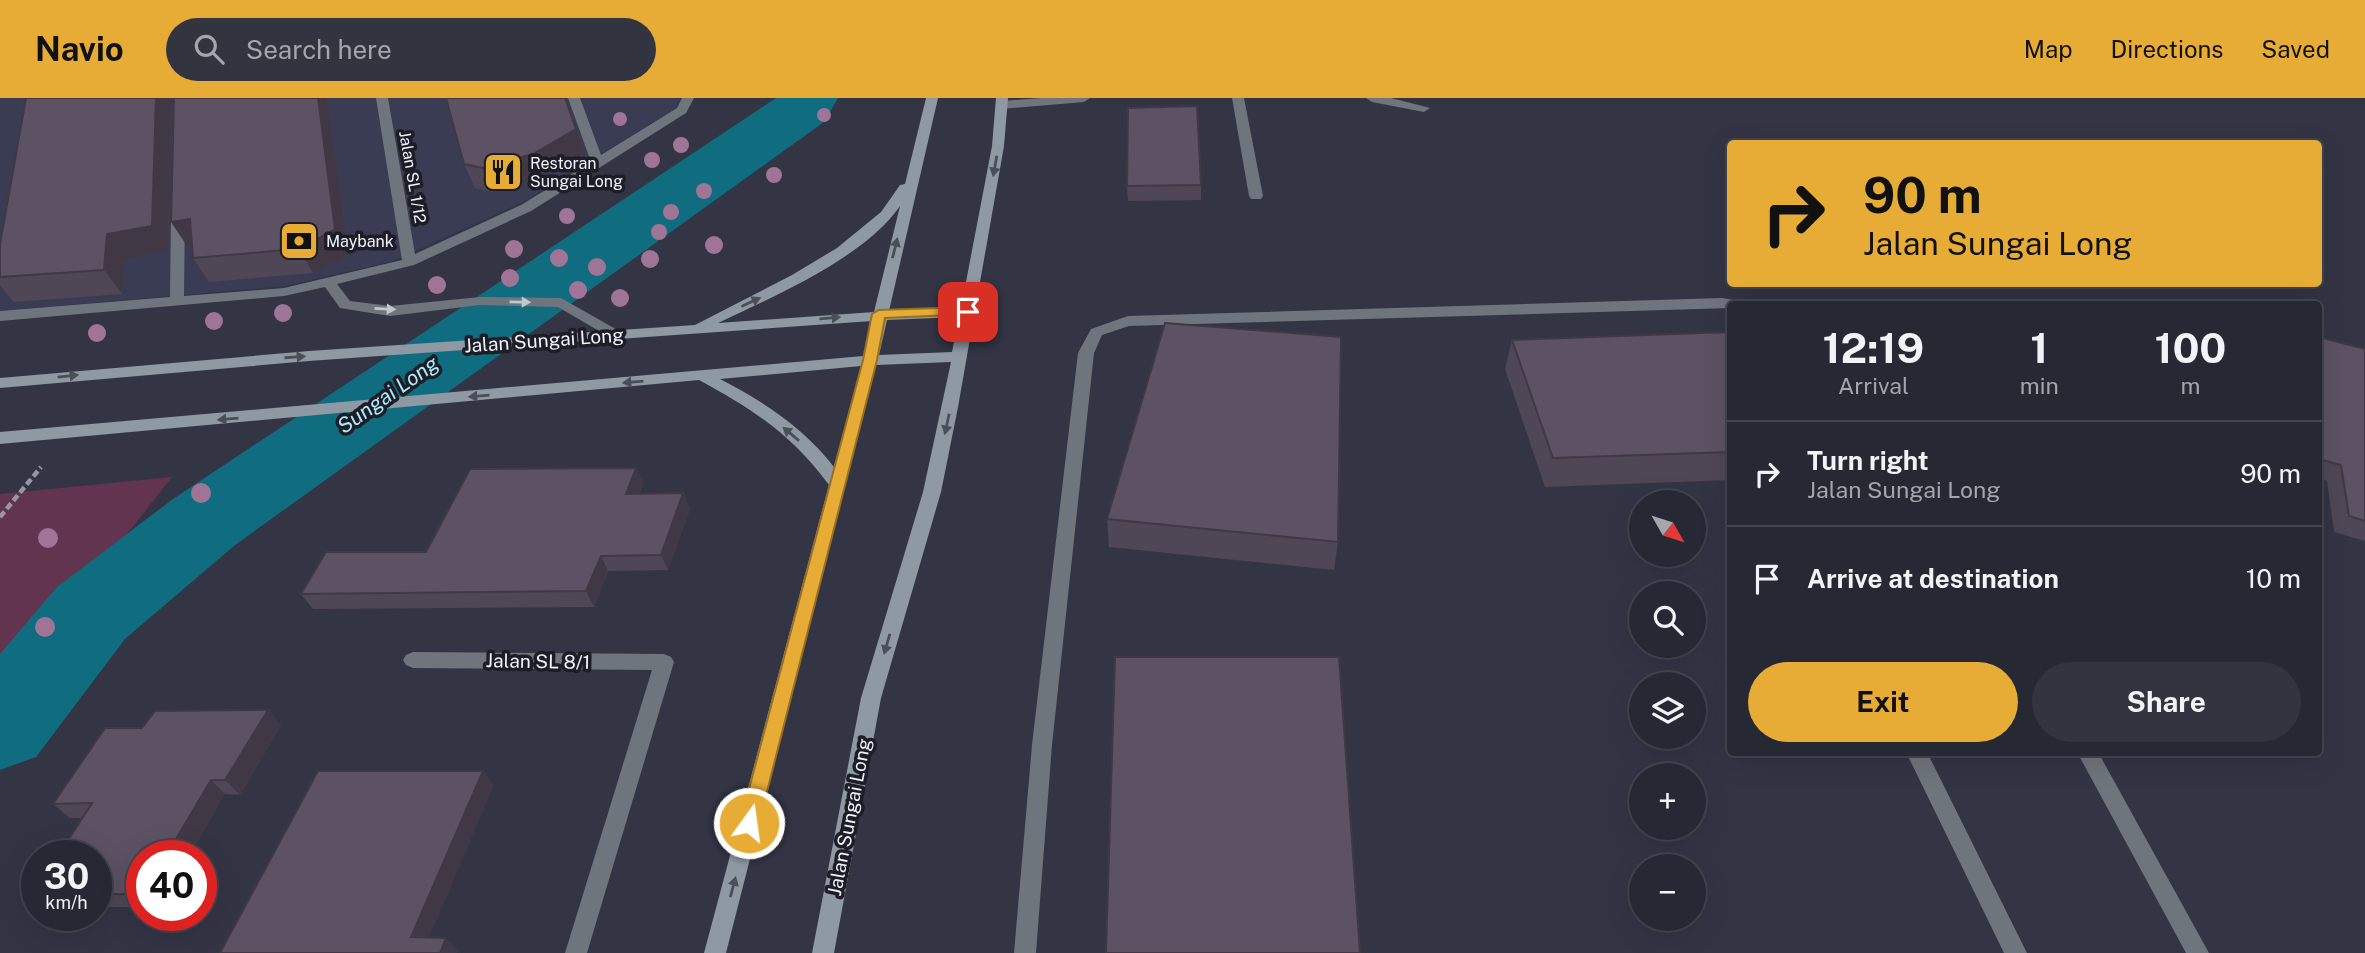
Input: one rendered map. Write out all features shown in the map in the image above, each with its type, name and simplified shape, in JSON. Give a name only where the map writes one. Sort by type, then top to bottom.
[{"type":"street","name":"Jalan SL 1/12","points":[[382,98],[409,262]]},
{"type":"street","points":[[574,98],[598,164]]},
{"type":"street","points":[[0,316],[284,292],[409,262],[526,208],[682,110],[688,98]]},
{"type":"street","points":[[715,953],[870,360],[932,98]]},
{"type":"street","points":[[1001,102],[1084,98]]},
{"type":"street","points":[[1238,98],[1256,196]]},
{"type":"street","points":[[1372,98],[1424,108]]},
{"type":"street","name":"Jalan Sungai Long","points":[[823,953],[872,698],[932,492],[960,357],[998,146],[1001,102]]},
{"type":"street","points":[[689,331],[768,294],[834,256],[885,217],[912,178]]},
{"type":"street","points":[[177,302],[178,193]]},
{"type":"street","points":[[330,282],[345,305],[390,311],[480,301],[561,303],[616,335]]},
{"type":"street","points":[[1025,953],[1042,745],[1084,367],[1086,353],[1096,332],[1128,321],[1727,303]]},
{"type":"street","name":"Jalan Sungai Long","points":[[0,383],[146,367],[689,331],[879,314],[968,312]]},
{"type":"street","points":[[0,438],[870,360],[960,357]]},
{"type":"street","points":[[701,375],[757,405],[813,453],[837,484]]},
{"type":"street","name":"Jalan SL 8/1","points":[[413,660],[664,662],[576,953]]},
{"type":"street","points":[[1918,756],[2016,953]]},
{"type":"street","points":[[2089,756],[2198,953]]},
{"type":"path","points":[[0,517],[69,430]]},
{"type":"shaded area","points":[[0,98],[681,98],[676,108],[523,202],[393,261],[285,286],[0,311]]},
{"type":"shaded area","points":[[172,477],[0,695],[0,494]]},
{"type":"building","points":[[26,98],[156,98],[152,226],[107,234],[104,270],[0,277],[0,244]]},
{"type":"building","points":[[174,98],[318,98],[335,229],[299,249],[193,258],[190,219],[171,222]]},
{"type":"building","points":[[446,98],[565,98],[576,129],[533,154],[482,168],[464,164]]},
{"type":"building","points":[[1197,106],[1201,185],[1127,186],[1128,108]]},
{"type":"building","points":[[1165,323],[1341,337],[1338,542],[1107,519]]},
{"type":"building","points":[[1727,332],[1727,452],[1553,458],[1512,340]]},
{"type":"building","points":[[2322,338],[2365,349],[2365,521],[2349,516],[2341,465],[2322,460]]},
{"type":"building","points":[[636,468],[626,494],[683,493],[661,555],[601,556],[586,591],[301,594],[326,552],[426,552],[470,469]]},
{"type":"building","points":[[1115,657],[1339,657],[1360,953],[1106,953]]},
{"type":"building","points":[[268,710],[225,780],[211,780],[175,840],[126,840],[126,894],[112,894],[112,840],[68,840],[92,803],[53,804],[105,728],[142,728],[155,711]]},
{"type":"building","points":[[318,771],[483,771],[411,937],[446,938],[440,953],[220,953]]},
{"type":"waterway","name":"Sungai Long","points":[[0,727],[91,613],[204,522],[802,109],[807,98]]},
{"type":"place","name":"Restoran Sungai Long","points":[[503,172]]},
{"type":"place","name":"Maybank","points":[[299,241]]},
{"type":"route","points":[[749,823],[870,360],[879,314],[968,312]]}]
